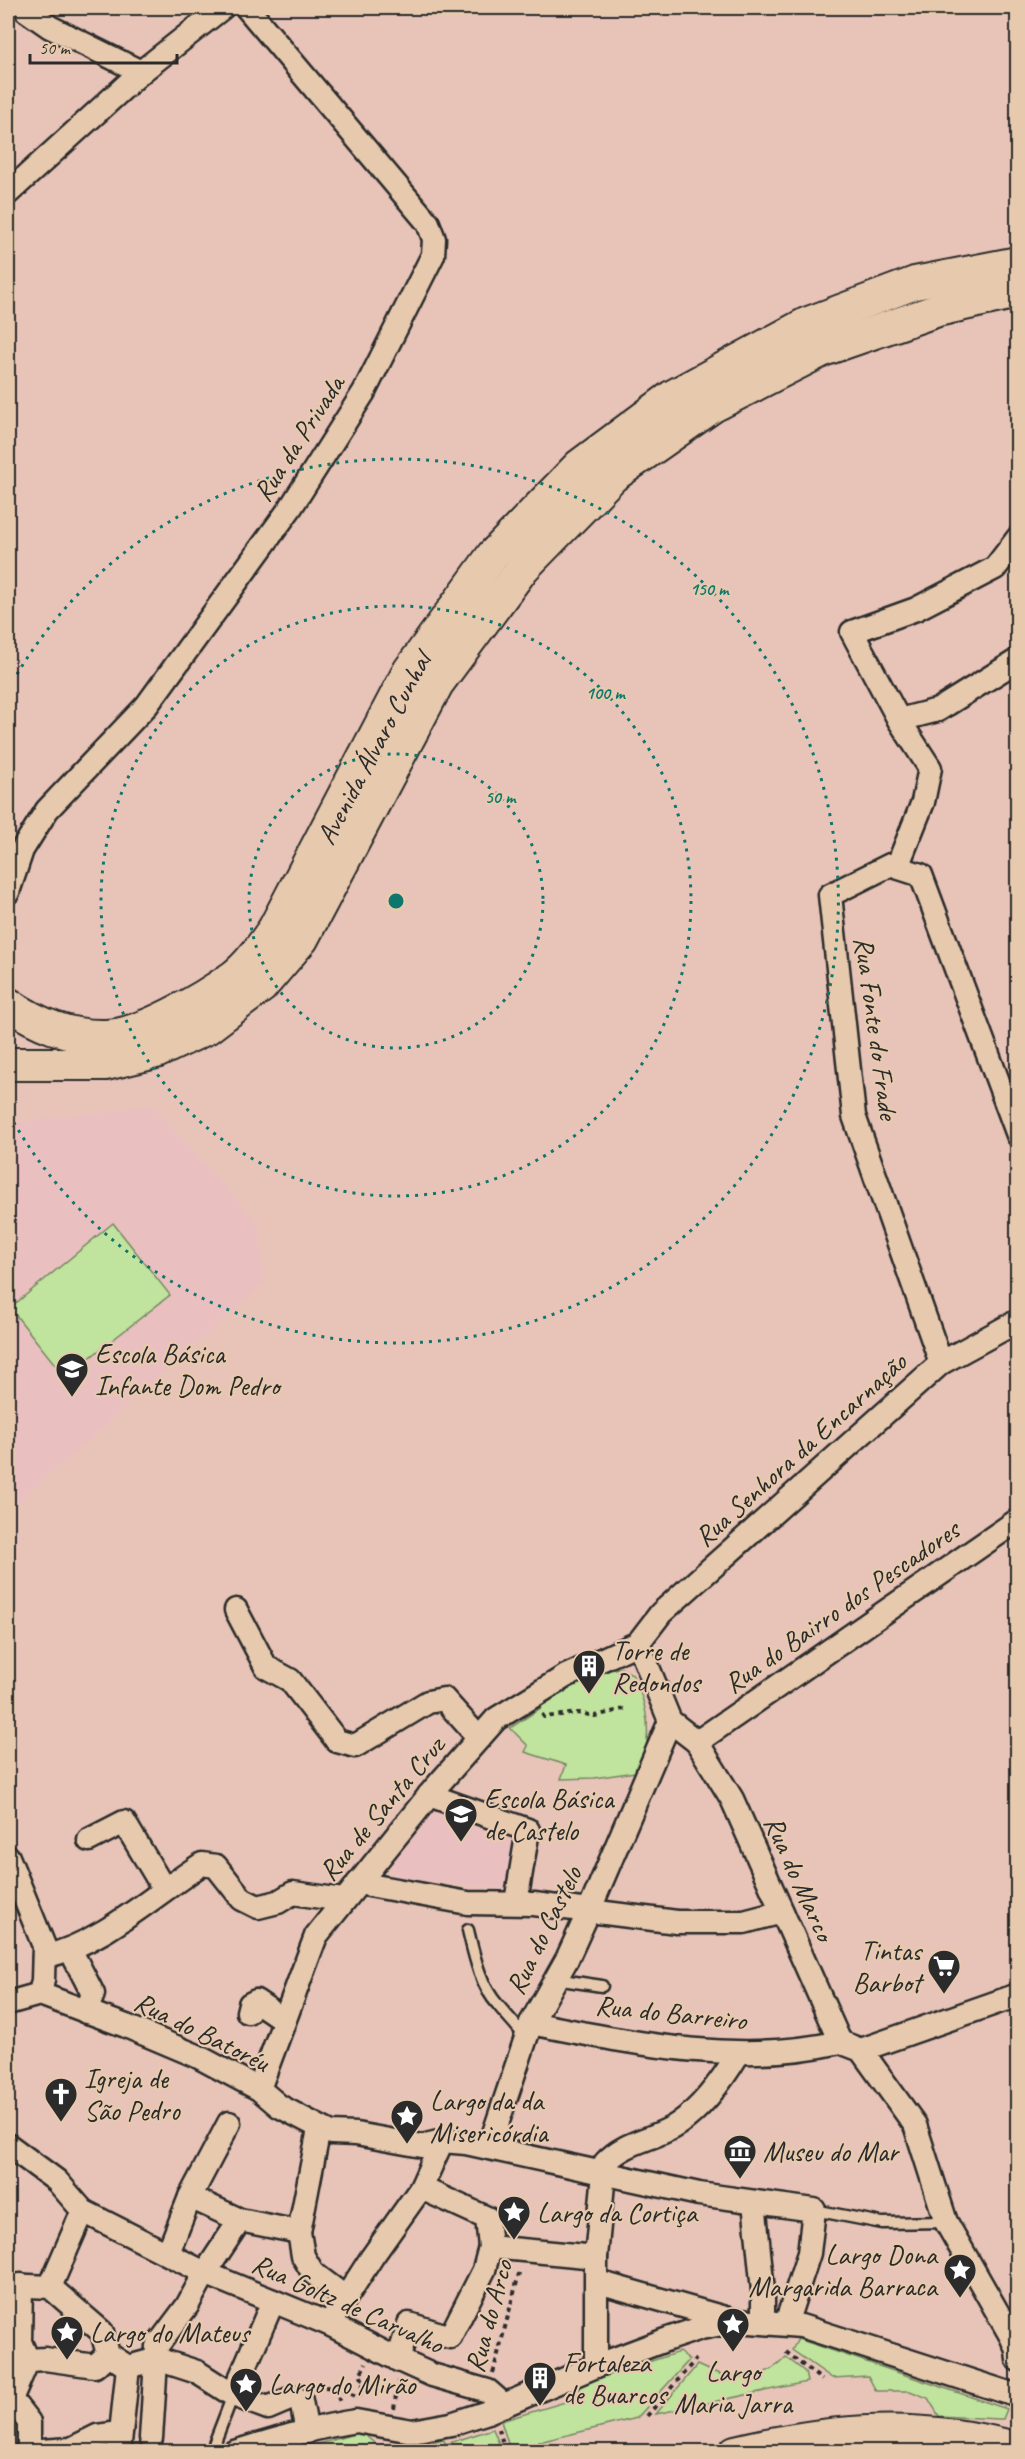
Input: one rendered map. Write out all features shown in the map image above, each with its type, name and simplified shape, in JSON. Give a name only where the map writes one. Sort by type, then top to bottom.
[{"type":"main road","name":"Avenida Álvaro Cunhal","points":[[8,1004],[55,1030],[79,1035],[108,1036],[150,1025],[234,976],[258,952],[274,929],[409,671],[493,555],[579,466],[673,396],[806,324],[915,283],[1017,263]]},
{"type":"main road","name":"Avenida Álvaro Cunhal","points":[[8,1064],[106,1064],[156,1052],[207,1028],[261,987],[302,939],[436,684],[523,568],[614,476],[713,406],[823,351],[938,309],[1017,292]]},
{"type":"main road","points":[[735,2451],[778,2441],[841,2432],[894,2430],[965,2436],[1004,2445]]},
{"type":"street","points":[[8,193],[141,72],[222,8]]},
{"type":"street","name":"Rua da Privada","points":[[8,892],[22,850],[47,810],[147,705],[291,507],[364,392],[433,255],[434,239],[428,223],[247,8]]},
{"type":"street","points":[[27,11],[50,27],[141,72]]},
{"type":"street","points":[[1017,538],[995,568],[916,609],[852,632],[899,720],[930,768],[922,801],[897,867],[921,875],[1017,1135]]},
{"type":"street","points":[[899,720],[938,710],[1016,664]]},
{"type":"street","name":"Rua Fonte do Frade","points":[[897,867],[890,865],[830,896],[854,1116],[941,1363]]},
{"type":"street","name":"Rua Senhora da Encarnação","points":[[638,1643],[661,1613],[941,1363],[1017,1321]]},
{"type":"street","name":"Rua do Bairro dos Pescadores","points":[[697,1742],[1017,1520]]},
{"type":"street","points":[[236,1610],[266,1667],[290,1680],[337,1740],[355,1746],[428,1702],[444,1699],[479,1738]]},
{"type":"street","points":[[638,1643],[670,1721],[697,1742]]},
{"type":"street","name":"Rua de Santa Cruz","points":[[259,2089],[316,1936],[429,1795],[496,1719],[566,1676],[638,1643]]},
{"type":"street","name":"Rua do Castelo","points":[[489,2148],[528,2030],[589,1911],[670,1721]]},
{"type":"street","name":"Rua do Marco","points":[[697,1742],[732,1799],[782,1912],[851,2046],[915,2125],[946,2222],[1011,2336],[1017,2350],[1017,2360]]},
{"type":"street","points":[[429,1795],[528,1830],[516,1902]]},
{"type":"street","points":[[89,1840],[124,1822],[164,1889]]},
{"type":"street","points":[[8,1857],[44,1946],[44,1980],[40,1994],[8,2003]]},
{"type":"street","points":[[44,1957],[70,1949],[128,1916],[202,1864],[216,1866],[242,1899],[258,1907],[278,1902],[293,1893],[350,1892],[468,1903],[516,1902],[677,1922],[744,1922],[782,1912]]},
{"type":"street","points":[[70,1949],[89,2003]]},
{"type":"street","name":"Rua do Batoréu","points":[[40,1994],[89,2003],[126,2026],[197,2056],[259,2089],[279,2106],[319,2129]]},
{"type":"street","name":"Rua do Barreiro","points":[[528,2030],[738,2054],[821,2046],[851,2046],[1017,1995]]},
{"type":"street","points":[[249,2012],[250,2004],[256,2001],[284,2020]]},
{"type":"street","points":[[596,2366],[598,2282],[596,2257],[605,2163],[613,2154],[677,2125],[695,2109],[728,2070],[738,2054]]},
{"type":"street","points":[[168,2253],[190,2196],[229,2124]]},
{"type":"street","points":[[345,2297],[313,2273],[303,2256],[298,2232],[319,2129],[332,2133],[356,2134],[422,2146],[442,2141],[489,2148],[699,2194],[814,2210],[809,2253],[786,2324]]},
{"type":"street","points":[[329,2324],[345,2297],[421,2188],[442,2141]]},
{"type":"street","points":[[8,2145],[57,2181],[83,2211],[50,2287]]},
{"type":"street","points":[[399,2360],[409,2324],[450,2337],[484,2270],[490,2247],[487,2218],[421,2188]]},
{"type":"street","points":[[190,2196],[240,2220],[298,2232]]},
{"type":"street","points":[[754,2202],[763,2291],[763,2322]]},
{"type":"street","name":"Rua Goltz de Carvalho","points":[[83,2211],[205,2273],[329,2324],[432,2375],[496,2398]]},
{"type":"street","points":[[151,2439],[157,2346],[187,2306],[205,2273],[240,2220]]},
{"type":"street","points":[[490,2247],[596,2257]]},
{"type":"street","points":[[598,2282],[738,2321]]},
{"type":"street","points":[[128,2367],[119,2442],[97,2436],[71,2449],[27,2451],[29,2422],[9,2401],[28,2360],[20,2342],[14,2285],[50,2287],[102,2332],[108,2354],[128,2367],[157,2360],[196,2372],[233,2395],[268,2408],[294,2397],[302,2401],[307,2432]]},
{"type":"street","points":[[233,2395],[273,2301]]},
{"type":"street","points":[[234,2451],[356,2421],[412,2431],[451,2424],[496,2398],[596,2366],[701,2328],[738,2321],[801,2326],[1017,2396]]},
{"type":"street","points":[[28,2360],[95,2366],[108,2354]]},
{"type":"lane","points":[[468,1930],[477,1968],[496,2004],[528,2030]]},
{"type":"lane","points":[[555,1979],[602,1986]]},
{"type":"lane","points":[[814,2210],[882,2223],[946,2222]]},
{"type":"lane","points":[[211,2451],[233,2395]]},
{"type":"path","points":[[539,1710],[544,1717],[579,1713],[596,1716],[628,1708]]},
{"type":"path","name":"Rua do Arco","points":[[496,2398],[525,2251]]},
{"type":"path","points":[[315,2386],[335,2388],[359,2397],[364,2382],[360,2375],[373,2347]]},
{"type":"path","points":[[786,2352],[822,2380]]},
{"type":"path","points":[[647,2416],[696,2359]]},
{"type":"path","points":[[392,2427],[399,2360]]},
{"type":"path","points":[[335,2388],[343,2409]]},
{"type":"path","points":[[498,2427],[505,2451]]},
{"type":"shaded area","name":"Escola Básica Infante Dom Pedro","points":[[153,1105],[260,1226],[264,1284],[8,1512],[8,1123]]},
{"type":"shaded area","name":"Escola Básica de Castelo","points":[[439,1803],[520,1831],[509,1889],[397,1878],[392,1871],[394,1854]]},
{"type":"green space","points":[[113,1223],[170,1295],[65,1377],[10,1308]]},
{"type":"green space","points":[[621,1668],[632,1674],[645,1710],[648,1733],[642,1771],[594,1778],[561,1779],[566,1765],[525,1752],[528,1746],[510,1728],[541,1708],[540,1705],[579,1682],[600,1673]]},
{"type":"green space","points":[[798,2339],[1007,2409],[1003,2419],[939,2416],[928,2398],[910,2391],[876,2391],[868,2376],[832,2378],[792,2350]]},
{"type":"green space","points":[[679,2352],[689,2360],[637,2418],[539,2442],[545,2451],[510,2450],[501,2421],[582,2397],[578,2385]]},
{"type":"green space","points":[[786,2357],[805,2372],[807,2382],[656,2414],[697,2365],[720,2374],[743,2377],[766,2372]]},
{"type":"green space","points":[[493,2429],[502,2451],[402,2451],[443,2439],[446,2444]]},
{"type":"green space","points":[[361,2432],[384,2451],[291,2452]]},
{"type":"place","name":"Escola Básica Infante Dom Pedro","points":[[72,1398]]},
{"type":"place","name":"Torre de Redondos","points":[[589,1695]]},
{"type":"place","name":"Escola Básica de Castelo","points":[[461,1843]]},
{"type":"place","name":"Tintas Barbot","points":[[944,1995]]},
{"type":"place","name":"Igreja de São Pedro","points":[[61,2123]]},
{"type":"place","name":"Largo da da Misericórdia","points":[[407,2145]]},
{"type":"place","name":"Museu do Mar","points":[[740,2180]]},
{"type":"place","name":"Largo da Cortiça","points":[[514,2241]]},
{"type":"place","name":"Largo Dona Margarida Barraca","points":[[960,2299]]},
{"type":"place","name":"Largo Maria Jarra","points":[[733,2353]]},
{"type":"place","name":"Largo do Mateus","points":[[67,2361]]},
{"type":"place","name":"Fortaleza de Buarcos","points":[[540,2407]]},
{"type":"place","name":"Largo do Mirão","points":[[246,2413]]}]
